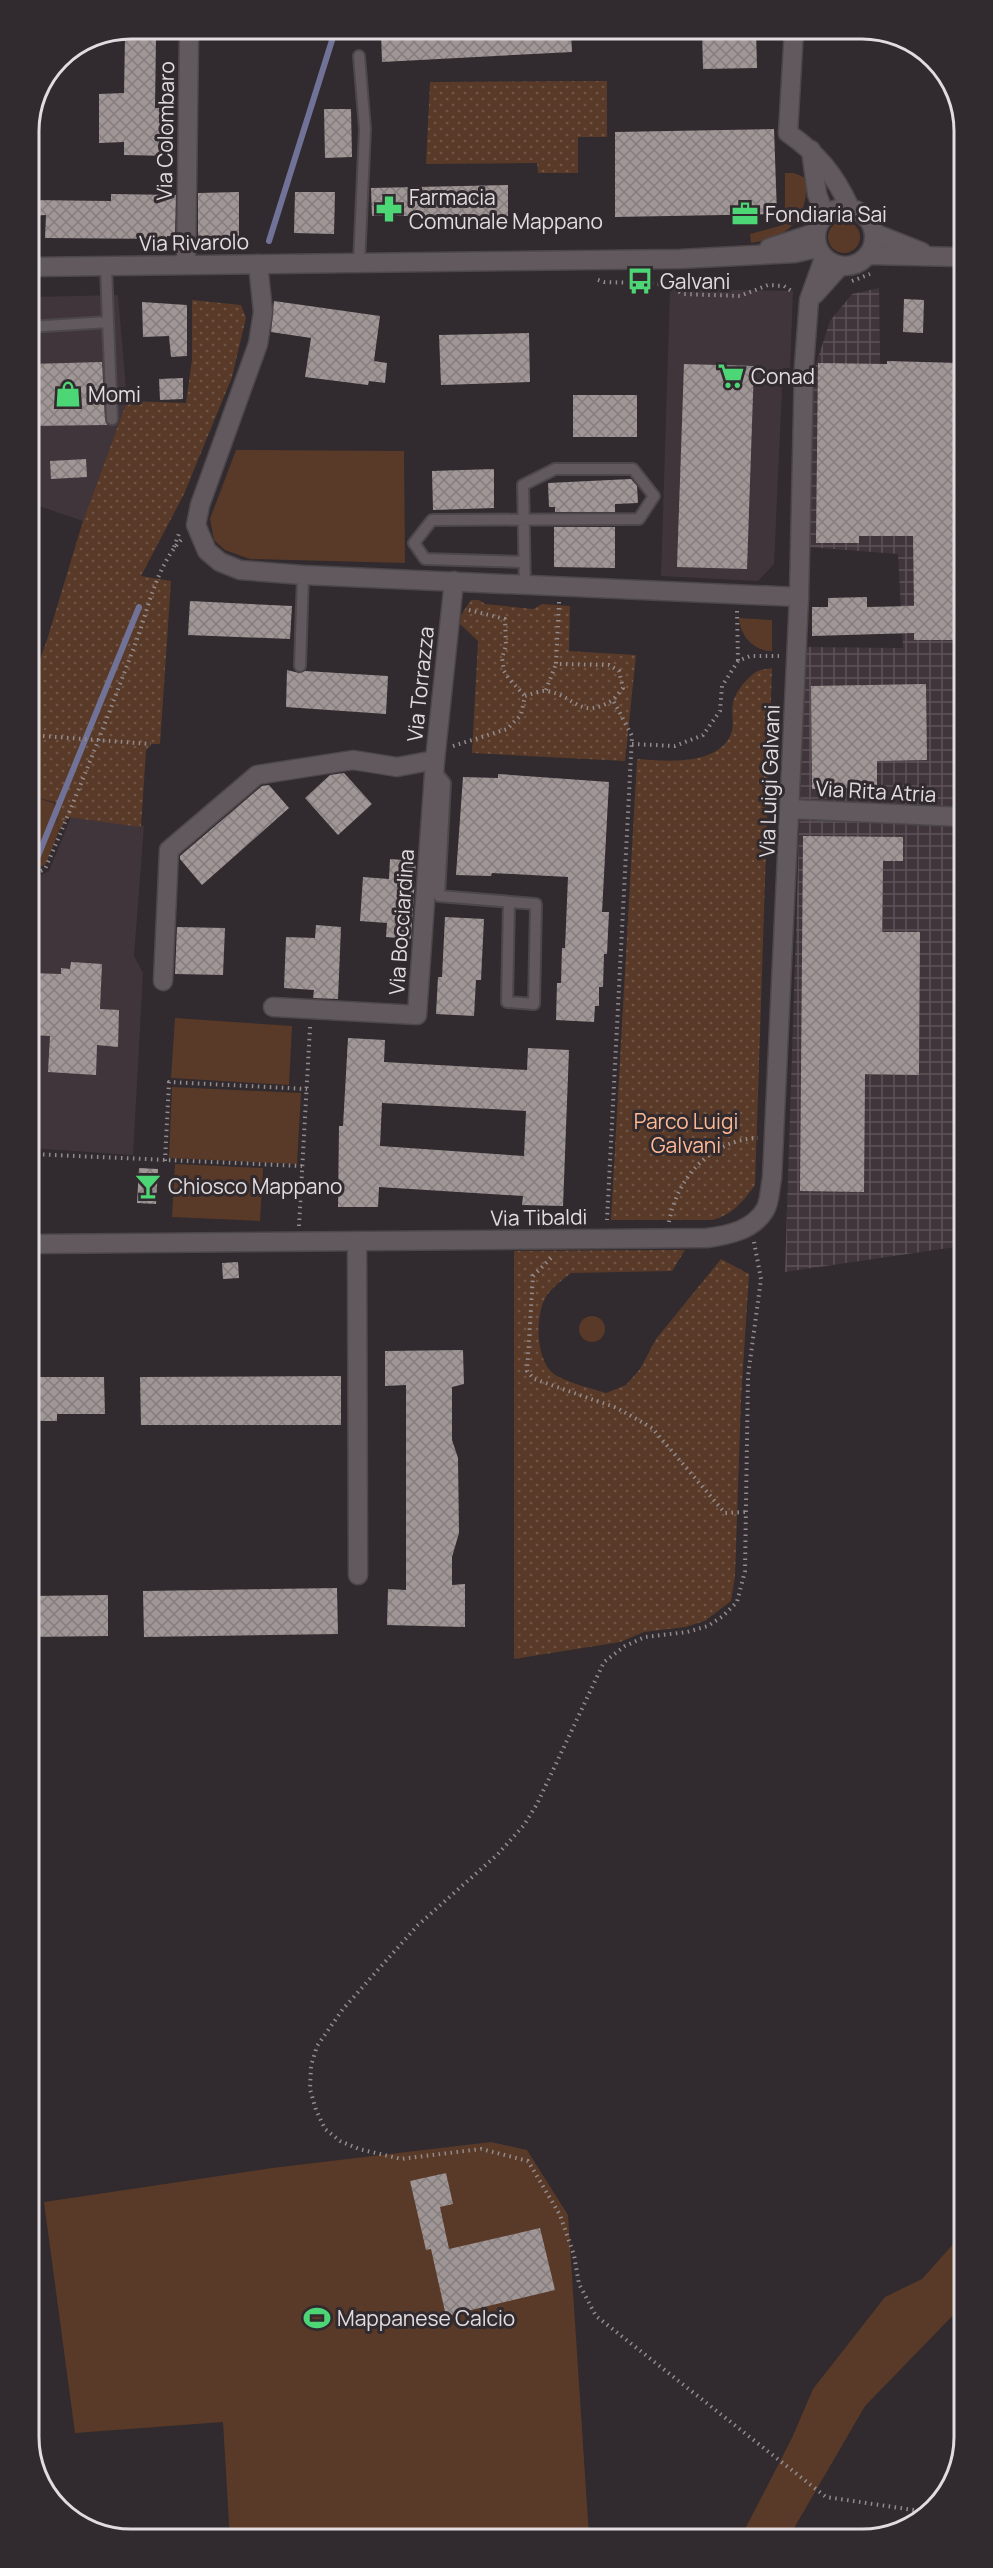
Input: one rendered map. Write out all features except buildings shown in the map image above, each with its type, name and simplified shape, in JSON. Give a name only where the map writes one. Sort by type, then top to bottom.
[{"type":"street","name":"Via Colombaro","points":[[186,264],[189,39]]},
{"type":"street","points":[[793,39],[788,133],[810,149],[839,184],[850,208]]},
{"type":"street","points":[[810,149],[817,194],[825,216],[824,252],[856,264],[868,255],[873,245],[874,234],[866,217],[850,208],[836,209],[825,216]]},
{"type":"street","points":[[874,234],[937,258]]},
{"type":"street","name":"Via Rivarolo","points":[[39,267],[680,260],[824,252]]},
{"type":"street","name":"Via Luigi Galvani","points":[[749,1227],[766,1209],[772,1178],[799,597],[804,366],[809,300],[824,252]]},
{"type":"street","points":[[868,255],[954,257]]},
{"type":"street","points":[[258,264],[263,312],[258,344],[200,505],[196,525],[207,551],[220,562],[240,570],[303,574],[799,597]]},
{"type":"street","name":"Via Torrazza","points":[[163,981],[169,850],[257,775],[353,760],[397,766],[435,760],[454,581]]},
{"type":"street","name":"Via Bocciardina","points":[[273,1007],[417,1014],[435,760]]},
{"type":"street","name":"Via Rita Atria","points":[[790,809],[954,817]]},
{"type":"street","name":"Via Tibaldi","points":[[39,1244],[668,1238],[722,1236],[749,1227]]},
{"type":"street","points":[[357,1241],[358,1575]]},
{"type":"lane","points":[[359,56],[364,165],[359,263]]},
{"type":"lane","points":[[106,266],[112,419]]},
{"type":"lane","points":[[39,326],[108,322]]},
{"type":"lane","points":[[524,562],[425,559],[414,543],[432,520],[524,519],[639,519],[654,496],[633,469],[555,470],[524,485],[524,519],[524,562],[525,585]]},
{"type":"lane","points":[[300,666],[303,574]]},
{"type":"lane","points":[[435,760],[445,783],[439,896],[537,904],[534,1004],[507,1002],[509,902]]},
{"type":"path","points":[[841,286],[873,273]]},
{"type":"path","points":[[604,282],[669,284],[682,294],[740,296],[768,285],[784,286],[809,300]]},
{"type":"path","points":[[39,871],[45,868],[98,741],[158,581],[174,548],[196,525]]},
{"type":"path","points":[[546,690],[556,664],[560,587]]},
{"type":"path","points":[[632,744],[675,746],[703,735],[720,711],[722,686],[738,661],[738,594]]},
{"type":"path","points":[[451,605],[505,619],[506,645],[502,658],[504,671],[508,679],[525,696]]},
{"type":"path","points":[[738,661],[750,656],[796,657]]},
{"type":"path","points":[[525,696],[546,690],[590,710],[613,700],[623,688],[619,671],[609,665],[556,664]]},
{"type":"path","points":[[435,760],[507,729],[521,715],[525,696]]},
{"type":"path","points":[[606,1239],[632,744],[632,736],[613,700]]},
{"type":"path","points":[[43,736],[151,744]]},
{"type":"path","points":[[299,1242],[310,1009]]},
{"type":"path","points":[[165,1161],[170,1082],[307,1089]]},
{"type":"path","points":[[668,1238],[675,1197],[701,1160],[739,1139],[774,1138]]},
{"type":"path","points":[[39,1154],[302,1166]]},
{"type":"path","points":[[749,1227],[759,1258],[761,1279],[748,1376],[745,1571],[737,1602],[723,1616],[708,1626],[687,1632],[645,1637],[625,1646],[604,1662],[537,1804],[524,1825],[498,1854],[418,1925],[343,2009],[316,2046],[311,2066],[310,2089],[315,2110],[325,2129],[340,2141],[359,2149],[400,2159],[481,2149],[528,2161],[560,2215],[574,2255],[579,2284],[596,2316],[826,2497],[917,2511]]},
{"type":"path","points":[[564,1240],[563,1249],[548,1260],[533,1276],[527,1371],[534,1379],[617,1408],[652,1428],[725,1513],[745,1512]]},
{"type":"shaded area","points":[[879,288],[881,417],[954,419],[954,1247],[785,1272],[805,647],[903,648],[898,554],[807,547],[812,376],[830,321],[852,294]]},
{"type":"shaded area","points":[[670,289],[793,291],[790,368],[783,368],[774,564],[758,581],[661,576]]},
{"type":"shaded area","points":[[118,295],[127,401],[83,521],[39,506],[39,297]]},
{"type":"shaded area","points":[[71,817],[144,826],[134,956],[143,973],[133,1155],[39,1149],[39,876],[49,871]]},
{"type":"green space","points":[[607,81],[607,137],[578,137],[578,173],[538,173],[537,163],[426,164],[430,82]]},
{"type":"green space","points":[[785,173],[794,173],[806,178],[806,192],[800,215],[786,230],[776,236],[751,243],[750,234],[783,225]]},
{"type":"green space","points":[[844,221],[855,226],[860,237],[855,248],[844,253],[833,248],[828,237],[833,226]]},
{"type":"green space","points":[[192,300],[241,305],[246,318],[232,377],[184,494],[141,576],[171,581],[160,744],[151,744],[146,751],[141,827],[68,817],[59,831],[55,802],[39,798],[39,662],[83,521],[127,401],[186,403],[192,360]]},
{"type":"green space","points":[[236,450],[404,451],[405,563],[250,559],[225,550],[214,540],[210,519]]},
{"type":"green space","points":[[471,600],[479,600],[485,604],[533,609],[542,604],[570,606],[569,651],[636,655],[625,761],[472,753],[478,641],[460,624],[461,615]]},
{"type":"green space","points":[[739,618],[772,620],[772,651],[759,648],[749,641],[742,631]]},
{"type":"green space","name":"Parco Luigi Galvani","points":[[772,668],[755,1185],[736,1207],[712,1220],[611,1220],[637,759],[676,761],[704,756],[716,751],[726,743],[732,731],[733,703],[739,689],[754,673]]},
{"type":"green space","points":[[39,799],[54,803],[59,831],[46,864],[39,868]]},
{"type":"green space","points":[[175,1018],[292,1026],[289,1085],[171,1078]]},
{"type":"green space","points":[[172,1087],[301,1093],[297,1164],[169,1158]]},
{"type":"green space","points":[[175,1164],[263,1168],[260,1221],[172,1217]]},
{"type":"green space","points":[[685,1250],[672,1271],[571,1273],[547,1295],[543,1303],[539,1338],[544,1361],[557,1376],[606,1393],[626,1385],[640,1369],[656,1339],[721,1259],[749,1274],[741,1399],[735,1577],[731,1601],[705,1621],[685,1627],[644,1632],[620,1642],[514,1659],[514,1251]]},
{"type":"green space","points":[[592,1316],[601,1320],[605,1329],[601,1338],[592,1342],[583,1338],[579,1329],[583,1320]]},
{"type":"green space","name":"Mappanese Calcio","points":[[491,2142],[527,2150],[568,2215],[589,2529],[229,2529],[223,2422],[75,2433],[44,2202],[272,2168]]},
{"type":"green space","points":[[954,2243],[954,2314],[865,2406],[793,2529],[745,2529],[792,2438],[813,2389],[885,2297],[922,2279]]},
{"type":"waterway","points":[[269,241],[332,39]]},
{"type":"waterway","points":[[39,854],[139,607]]},
{"type":"place","name":"Farmacia Comunale Mappano","points":[[389,209]]},
{"type":"place","name":"Fondiaria Sai","points":[[745,214]]},
{"type":"place","name":"Galvani","points":[[640,281]]},
{"type":"place","name":"Conad","points":[[731,376]]},
{"type":"place","name":"Momi","points":[[68,394]]},
{"type":"place","name":"Chiosco Mappano","points":[[148,1186]]},
{"type":"place","name":"Mappanese Calcio","points":[[317,2318]]}]
